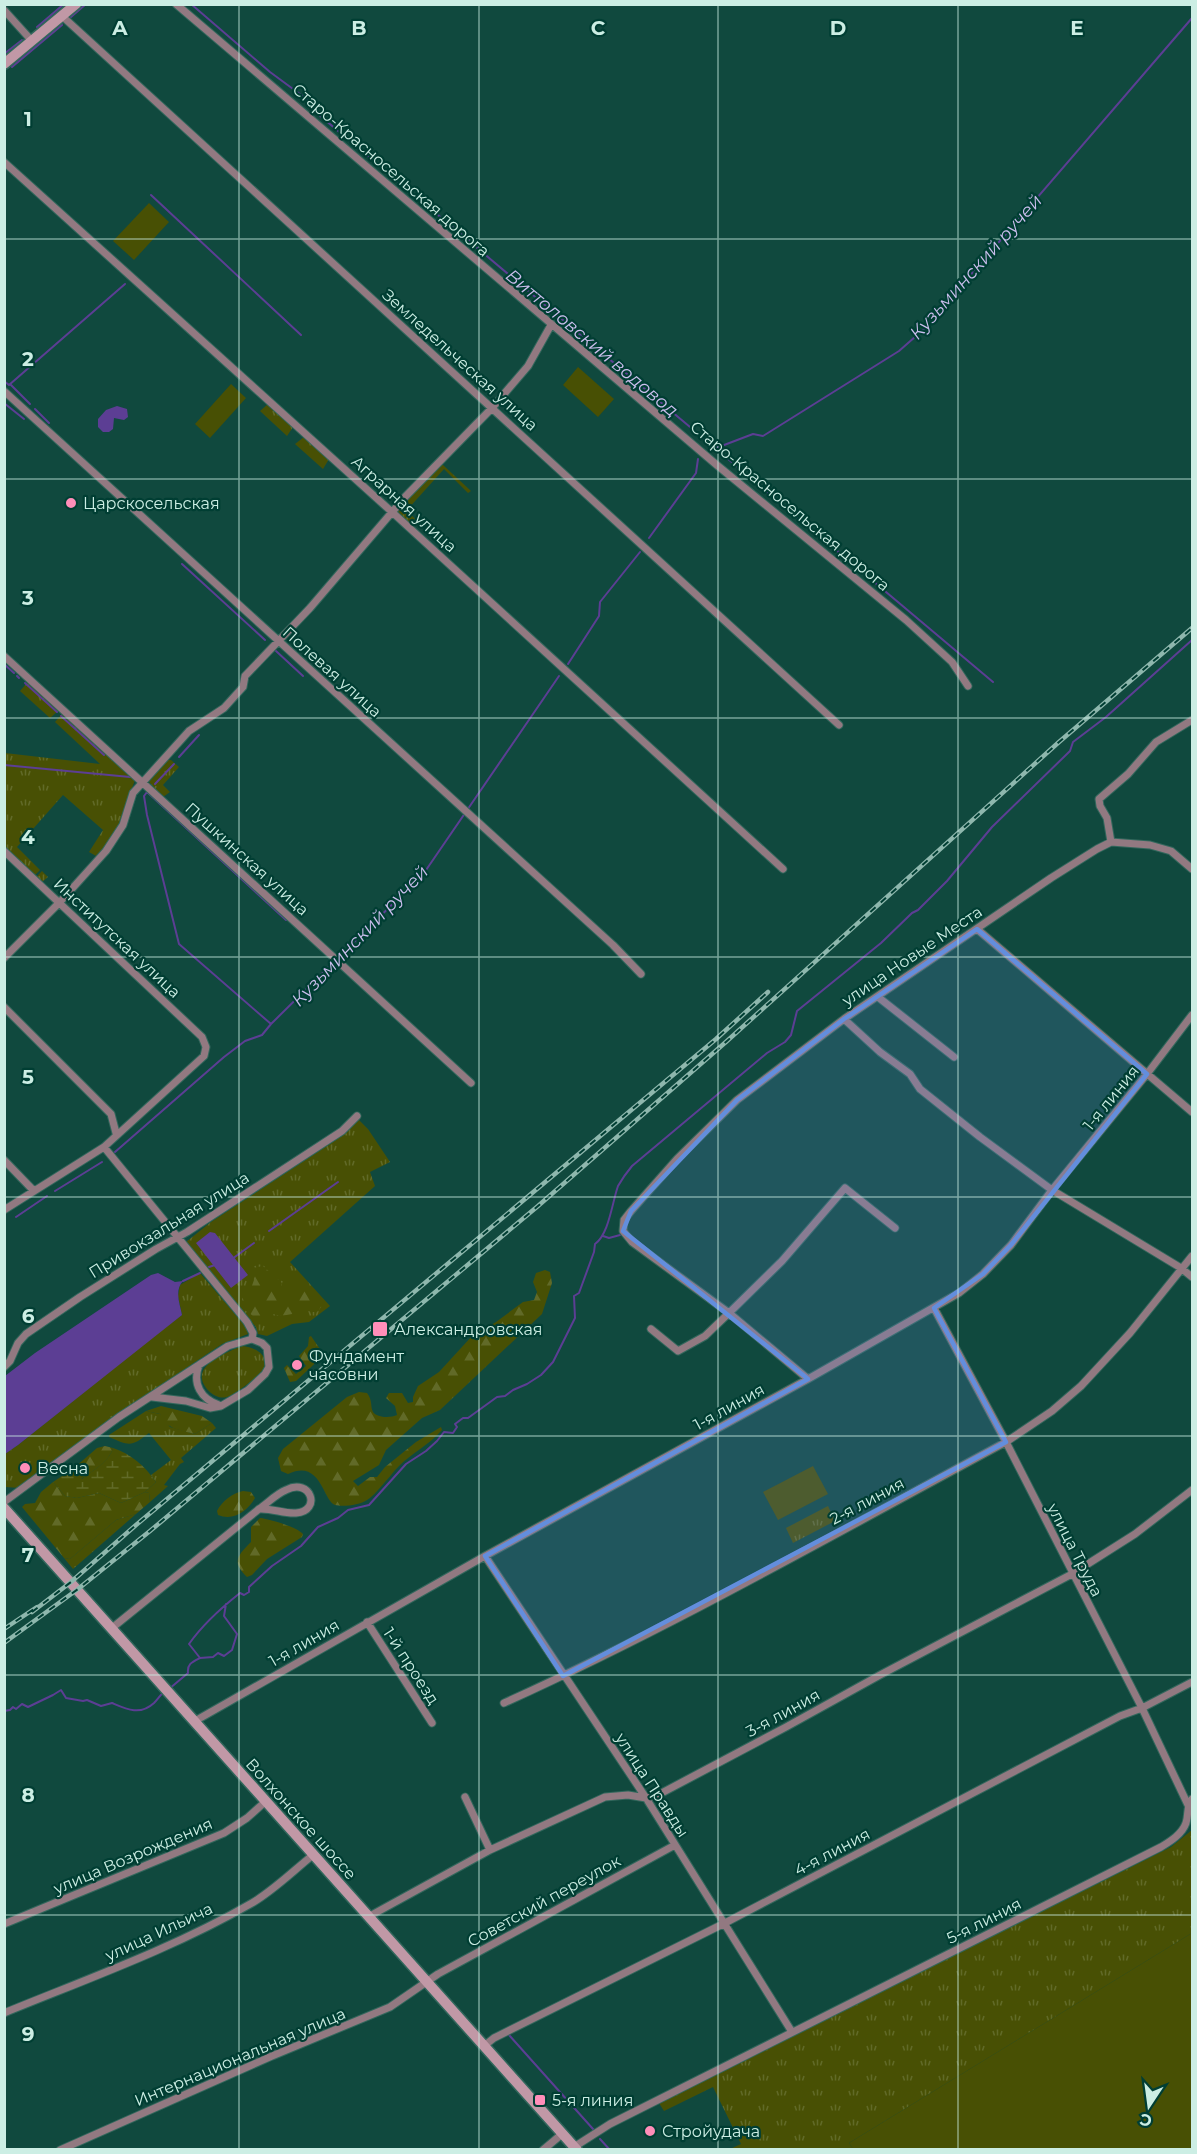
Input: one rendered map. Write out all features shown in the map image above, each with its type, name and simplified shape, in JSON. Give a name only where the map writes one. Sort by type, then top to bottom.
[{"type":"main road","points":[[4,64],[76,4]]},
{"type":"main road","name":"Волхонское шоссе","points":[[4,1508],[575,2148]]},
{"type":"street","name":"Старо-Красносельская дорога","points":[[176,4],[718,466],[906,620],[952,662],[968,686]]},
{"type":"street","points":[[4,10],[32,42]]},
{"type":"street","name":"Земледельческая улица","points":[[62,16],[840,725]]},
{"type":"street","name":"Аграрная улица","points":[[4,162],[783,869]]},
{"type":"street","points":[[4,958],[98,862],[123,825],[133,793],[189,731],[224,708],[243,687],[245,676],[341,573],[441,458],[492,408],[528,366],[551,325]]},
{"type":"street","name":"Полевая улица","points":[[4,391],[613,945],[641,974]]},
{"type":"street","name":"Пушкинская улица","points":[[4,656],[471,1083]]},
{"type":"street","points":[[1192,720],[1156,742],[1128,774],[1099,799],[1107,818],[1111,842],[1150,845],[1172,851],[1192,869]]},
{"type":"street","name":"улица Новые Места","points":[[729,1313],[632,1242],[623,1231],[624,1220],[631,1211],[677,1159],[737,1100],[844,1019],[1051,878],[1111,842]]},
{"type":"street","name":"Институтская улица","points":[[4,851],[202,1037],[207,1047],[204,1056],[116,1133]]},
{"type":"street","points":[[977,929],[1192,1112]]},
{"type":"street","points":[[878,997],[954,1057]]},
{"type":"street","points":[[4,1006],[111,1114],[116,1133],[104,1147],[4,1210]]},
{"type":"street","name":"1-я линия","points":[[195,1721],[485,1556],[934,1308],[983,1275],[1011,1245],[1192,1015]]},
{"type":"street","points":[[844,1019],[880,1052],[910,1074],[920,1089],[1052,1191],[1181,1268],[1192,1277]]},
{"type":"street","name":"Привокзальная улица","points":[[4,1366],[10,1361],[18,1343],[26,1334],[89,1291],[177,1238],[342,1131],[357,1116]]},
{"type":"street","points":[[104,1147],[251,1328],[252,1339]]},
{"type":"street","points":[[4,1160],[34,1191]]},
{"type":"street","points":[[651,1329],[678,1351],[705,1336],[782,1261],[845,1188],[895,1228]]},
{"type":"street","name":"2-я линия","points":[[504,1703],[705,1605],[1006,1442],[1052,1411],[1081,1386],[1130,1334],[1192,1256]]},
{"type":"street","name":"улица Труда","points":[[934,1308],[1006,1442],[1190,1802]]},
{"type":"street","points":[[729,1313],[808,1379]]},
{"type":"street","points":[[4,1502],[119,1417],[228,1346],[252,1339],[267,1348],[269,1367],[265,1374],[231,1401],[221,1406],[210,1408],[186,1401],[152,1397]]},
{"type":"street","points":[[199,1365],[196,1375],[200,1390],[211,1402],[221,1406]]},
{"type":"street","points":[[112,1628],[259,1509],[284,1491],[296,1486],[304,1488],[309,1492],[311,1499],[309,1507],[295,1513],[270,1508],[259,1509]]},
{"type":"street","name":"3-я линия","points":[[368,1917],[490,1850],[605,1797],[628,1795],[646,1798],[656,1796],[1072,1574],[1135,1534],[1192,1490]]},
{"type":"street","name":"улица Правды","points":[[485,1556],[646,1798],[792,2032]]},
{"type":"street","name":"1-й проезд","points":[[367,1622],[432,1723]]},
{"type":"street","name":"4-я линия","points":[[484,2046],[494,2038],[725,1923],[1110,1722],[1192,1682]]},
{"type":"street","points":[[465,1797],[490,1850]]},
{"type":"street","name":"улица Возрождения","points":[[4,1924],[224,1833],[247,1818],[265,1802]]},
{"type":"street","name":"5-я линия","points":[[575,2148],[610,2124],[1161,1847],[1173,1840],[1189,1823],[1190,1802]]},
{"type":"street","name":"Советский переулок","points":[[426,1982],[675,1845]]},
{"type":"street","name":"улица Ильича","points":[[4,2013],[118,1967],[207,1927],[253,1902],[288,1877],[313,1855]]},
{"type":"street","name":"Интернациональная улица","points":[[60,2150],[272,2056],[390,2007],[426,1982]]},
{"type":"street","points":[[543,2150],[562,2134]]},
{"type":"highlighted area","points":[[977,929],[1147,1074],[1011,1245],[983,1274],[934,1308],[1006,1442],[563,1676],[485,1556],[808,1379],[623,1231],[631,1211],[737,1100],[844,1019]]},
{"type":"green space","points":[[149,203],[169,222],[134,260],[113,241]]},
{"type":"green space","points":[[578,367],[614,399],[598,417],[563,385]]},
{"type":"green space","points":[[231,384],[246,398],[210,438],[195,424]]},
{"type":"green space","points":[[268,404],[293,427],[287,436],[260,411]]},
{"type":"green space","points":[[304,437],[329,459],[323,469],[295,444]]},
{"type":"green space","points":[[436,465],[443,465],[471,491],[468,493],[444,469],[407,510],[415,519],[409,524],[396,512]]},
{"type":"green space","points":[[28,682],[58,708],[58,711],[50,718],[20,691]]},
{"type":"green space","points":[[62,714],[65,714],[135,780],[117,829],[98,857],[89,852],[103,830],[63,795],[17,847],[40,870],[35,875],[37,876],[42,871],[48,877],[42,882],[5,848],[5,753],[100,764],[55,722]]},
{"type":"green space","points":[[168,760],[179,767],[163,785],[170,792],[163,797],[149,782]]},
{"type":"green space","points":[[358,1119],[368,1129],[390,1162],[370,1172],[375,1186],[290,1262],[330,1306],[309,1322],[292,1324],[267,1336],[258,1334],[256,1327],[186,1242],[211,1222],[342,1136]]},
{"type":"green space","points":[[263,1266],[282,1283],[280,1289],[286,1290],[305,1283],[323,1305],[317,1312],[310,1312],[304,1303],[297,1304],[292,1314],[281,1316],[273,1314],[263,1320],[255,1318],[243,1307],[242,1298],[249,1294],[254,1280],[252,1268]]},
{"type":"green space","points":[[545,1270],[550,1272],[552,1283],[542,1314],[440,1410],[422,1418],[386,1450],[379,1465],[353,1481],[358,1486],[370,1477],[377,1477],[385,1467],[416,1442],[441,1427],[442,1430],[437,1435],[399,1466],[370,1498],[356,1504],[335,1505],[319,1482],[308,1472],[299,1471],[288,1474],[281,1471],[278,1458],[283,1449],[347,1397],[359,1392],[367,1393],[375,1414],[384,1417],[397,1415],[395,1406],[386,1398],[389,1393],[402,1393],[408,1403],[413,1402],[418,1386],[439,1372],[472,1336],[523,1302],[534,1300],[537,1292],[533,1282],[536,1273]]},
{"type":"green space","points":[[200,1273],[246,1327],[248,1334],[222,1344],[122,1411],[20,1488],[5,1487],[5,1454],[182,1315],[178,1296],[180,1285]]},
{"type":"green space","points":[[311,1336],[324,1355],[296,1381],[290,1382],[284,1368],[287,1365],[296,1374],[306,1366],[299,1356],[308,1346]]},
{"type":"green space","points":[[242,1346],[253,1348],[264,1357],[264,1367],[261,1372],[230,1396],[222,1398],[212,1394],[202,1381],[206,1366]]},
{"type":"green space","points":[[161,1406],[202,1416],[212,1423],[195,1434],[179,1430],[165,1423],[160,1414],[146,1411]]},
{"type":"green space","points":[[146,1411],[160,1414],[170,1427],[195,1434],[212,1423],[216,1428],[181,1458],[184,1462],[164,1485],[168,1486],[150,1502],[149,1493],[145,1492],[156,1482],[151,1475],[171,1460],[149,1433],[130,1444],[109,1437]]},
{"type":"green space","points":[[105,1446],[113,1448],[108,1458],[100,1466],[81,1479],[74,1474],[74,1468],[97,1448]]},
{"type":"green space","points":[[113,1448],[137,1461],[156,1482],[145,1492],[121,1503],[99,1493],[77,1498],[65,1496],[53,1482],[74,1468],[74,1474],[82,1479],[104,1462]]},
{"type":"green space","points":[[813,1466],[828,1494],[778,1520],[763,1492]]},
{"type":"green space","points":[[53,1482],[65,1496],[77,1498],[99,1493],[121,1503],[145,1492],[149,1493],[150,1502],[136,1514],[116,1520],[70,1559],[64,1558],[22,1507],[25,1504],[35,1503],[41,1492]]},
{"type":"green space","points":[[243,1491],[251,1492],[255,1498],[248,1507],[234,1516],[218,1515],[219,1507],[225,1501]]},
{"type":"green space","points":[[828,1506],[835,1521],[793,1543],[786,1528]]},
{"type":"green space","points":[[136,1514],[73,1569],[64,1558],[70,1559],[116,1520]]},
{"type":"green space","points":[[260,1518],[289,1526],[303,1534],[302,1537],[267,1559],[252,1575],[247,1577],[239,1567],[238,1559],[251,1542],[251,1527]]},
{"type":"green space","points":[[1192,1830],[1192,1933],[849,2143],[853,2149],[730,2149],[741,2144],[713,2087],[664,2111],[659,2103],[1171,1847]]},
{"type":"green space","points":[[1192,1933],[1192,2149],[853,2149],[849,2143]]},
{"type":"shaded area","points":[[117,406],[127,409],[128,417],[124,420],[114,418],[113,429],[103,432],[98,427],[98,419],[106,410]]},
{"type":"shaded area","points":[[210,1232],[215,1233],[248,1275],[231,1288],[196,1243]]},
{"type":"shaded area","points":[[158,1273],[175,1282],[183,1281],[178,1293],[182,1315],[5,1454],[5,1376],[35,1353],[151,1275]]},
{"type":"waterway","points":[[37,27],[64,4]]},
{"type":"waterway","points":[[71,17],[86,4]]},
{"type":"waterway","name":"Виттоловский водовод","points":[[191,4],[270,72],[312,103],[312,109],[993,682]]},
{"type":"waterway","name":"Кузьминский ручей","points":[[711,450],[753,434],[763,436],[899,351],[924,329],[1192,18]]},
{"type":"waterway","points":[[12,67],[62,25]]},
{"type":"waterway","points":[[4,54],[22,40]]},
{"type":"waterway","points":[[151,195],[301,335]]},
{"type":"waterway","points":[[4,381],[9,385],[125,284]]},
{"type":"waterway","points":[[11,385],[30,404]]},
{"type":"waterway","points":[[4,403],[24,419]]},
{"type":"waterway","points":[[35,409],[49,423]]},
{"type":"waterway","name":"Кузьминский ручей","points":[[649,538],[696,473],[698,459]]},
{"type":"waterway","name":"Кузьминский ручей","points":[[568,664],[599,616],[600,602],[640,552]]},
{"type":"waterway","points":[[182,564],[265,640]]},
{"type":"waterway","points":[[169,1689],[188,1673],[188,1667],[200,1658],[189,1644],[226,1604],[240,1593],[244,1595],[249,1592],[249,1587],[272,1566],[301,1546],[318,1527],[338,1518],[348,1510],[369,1505],[406,1464],[426,1451],[444,1432],[453,1433],[457,1427],[455,1424],[463,1418],[468,1418],[497,1397],[505,1396],[541,1375],[553,1362],[575,1318],[574,1296],[579,1293],[595,1244],[607,1226],[618,1186],[632,1166],[767,1053],[785,1042],[791,1035],[797,1011],[918,910],[947,881],[992,827],[1070,751],[1073,742],[1106,717],[1192,640]]},
{"type":"waterway","points":[[276,651],[303,676]]},
{"type":"waterway","points":[[4,664],[14,673]]},
{"type":"waterway","name":"Кузьминский ручей","points":[[115,1152],[224,1057],[245,1041],[262,1035],[424,873],[559,676]]},
{"type":"waterway","points":[[25,683],[57,712]]},
{"type":"waterway","points":[[61,716],[104,755]]},
{"type":"waterway","points":[[179,757],[199,735]]},
{"type":"waterway","points":[[155,784],[174,764]]},
{"type":"waterway","points":[[4,765],[130,777]]},
{"type":"waterway","points":[[271,1024],[179,944],[147,815],[144,796],[147,792],[286,920]]},
{"type":"waterway","name":"Кузьминский ручей","points":[[55,1191],[102,1162]]},
{"type":"waterway","points":[[269,1231],[338,1182]]},
{"type":"waterway","name":"Кузьминский ручей","points":[[16,1217],[47,1196]]},
{"type":"waterway","points":[[603,1236],[609,1238],[620,1235]]},
{"type":"waterway","points":[[232,1259],[254,1243]]},
{"type":"waterway","points":[[209,1267],[215,1265]]},
{"type":"waterway","points":[[183,1281],[200,1273]]},
{"type":"waterway","points":[[200,1658],[213,1657],[218,1653],[224,1656],[232,1650],[237,1634],[224,1616],[226,1604]]},
{"type":"waterway","points":[[4,1711],[13,1707],[16,1709],[22,1704],[28,1707],[61,1690],[66,1698],[87,1700],[101,1706],[112,1703],[138,1710],[149,1707],[164,1692]]},
{"type":"waterway","points":[[509,2035],[593,2129]]},
{"type":"waterway","points":[[600,2139],[610,2150]]},
{"type":"railway","points":[[4,1643],[78,1589],[150,1531],[538,1206],[727,1041],[1059,742],[1192,628]]},
{"type":"railway","points":[[32,1612],[71,1582],[716,1039],[768,992]]},
{"type":"railway","points":[[4,1629],[37,1607]]},
{"type":"place","name":"Царскосельская","points":[[71,503]]},
{"type":"place","name":"Александровская","points":[[380,1329]]},
{"type":"place","name":"Фундамент часовни","points":[[297,1365]]},
{"type":"place","name":"Весна","points":[[25,1468]]},
{"type":"place","name":"5-я линия","points":[[540,2100]]},
{"type":"place","name":"Стройудача","points":[[650,2131]]}]
